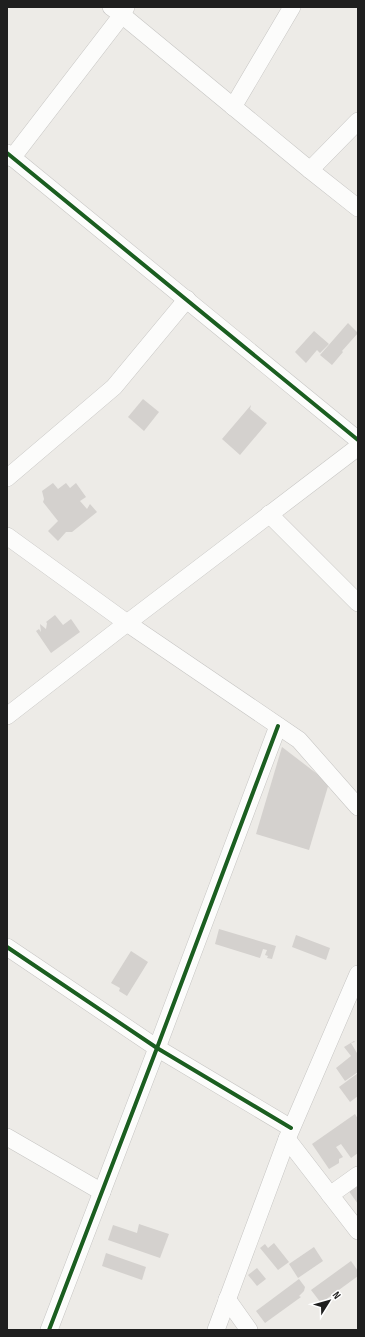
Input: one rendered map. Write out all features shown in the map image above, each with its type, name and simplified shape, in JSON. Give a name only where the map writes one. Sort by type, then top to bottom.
[{"type":"street","points":[[233,107],[292,7]]},
{"type":"street","points":[[358,208],[233,107],[120,10],[10,156],[358,440]]},
{"type":"street","points":[[310,170],[358,121]]},
{"type":"street","points":[[7,478],[114,388],[187,299]]},
{"type":"street","points":[[7,716],[358,447]]},
{"type":"street","points":[[269,514],[358,603]]},
{"type":"street","points":[[7,536],[127,623],[299,740],[358,807]]},
{"type":"street","points":[[49,1330],[278,726]]},
{"type":"street","points":[[7,947],[157,1048],[289,1133],[330,1195],[358,1231]]},
{"type":"street","points":[[216,1330],[289,1133],[358,974]]},
{"type":"street","points":[[7,1137],[102,1192]]},
{"type":"street","points":[[330,1195],[358,1175]]},
{"type":"street","points":[[227,1299],[249,1330]]},
{"type":"building","points":[[348,323],[358,333],[332,365],[320,355]]},
{"type":"building","points":[[314,331],[329,344],[320,353],[317,350],[306,363],[295,352]]},
{"type":"building","points":[[143,399],[159,412],[144,431],[128,417]]},
{"type":"building","points":[[251,405],[250,409],[267,423],[240,455],[222,439]]},
{"type":"building","points":[[53,483],[58,489],[66,483],[70,488],[76,483],[86,497],[80,501],[87,509],[90,504],[97,512],[72,532],[66,532],[58,541],[48,531],[58,521],[43,502],[44,499],[42,491]]},
{"type":"building","points":[[55,615],[63,625],[71,619],[80,632],[51,653],[36,631],[39,629],[41,632],[40,624],[46,629],[46,622]]},
{"type":"building","points":[[282,747],[329,783],[309,850],[256,834]]},
{"type":"building","points":[[219,929],[276,946],[272,959],[267,958],[268,956],[265,955],[267,950],[263,949],[260,958],[215,944]]},
{"type":"building","points":[[296,935],[330,948],[326,960],[292,947]]},
{"type":"building","points":[[131,951],[148,962],[127,996],[119,991],[120,988],[111,983]]},
{"type":"building","points":[[354,1041],[355,1042],[351,1043],[357,1053],[358,1052],[358,1072],[345,1081],[336,1068],[351,1056],[344,1047]]},
{"type":"building","points":[[358,1073],[358,1096],[350,1102],[339,1087]]},
{"type":"building","points":[[355,1114],[358,1119],[358,1153],[351,1158],[341,1144],[336,1147],[343,1157],[339,1159],[339,1163],[329,1169],[312,1144]]},
{"type":"building","points":[[358,1183],[358,1204],[348,1190]]},
{"type":"building","points":[[139,1224],[169,1234],[160,1258],[108,1240],[113,1225],[137,1233]]},
{"type":"building","points":[[274,1243],[289,1262],[278,1270],[260,1248],[265,1244],[268,1248]]},
{"type":"building","points":[[314,1247],[323,1261],[298,1278],[289,1264]]},
{"type":"building","points":[[106,1253],[146,1267],[142,1280],[102,1266]]},
{"type":"building","points":[[351,1261],[358,1271],[358,1276],[321,1303],[311,1290]]},
{"type":"building","points":[[257,1268],[266,1279],[257,1286],[248,1275]]},
{"type":"building","points":[[299,1279],[305,1287],[304,1291],[299,1296],[301,1297],[265,1323],[256,1311]]},
{"type":"cycle path","points":[[7,153],[358,440]]},
{"type":"cycle path","points":[[7,947],[157,1048],[278,726]]},
{"type":"cycle path","points":[[49,1330],[157,1048],[291,1128]]}]
